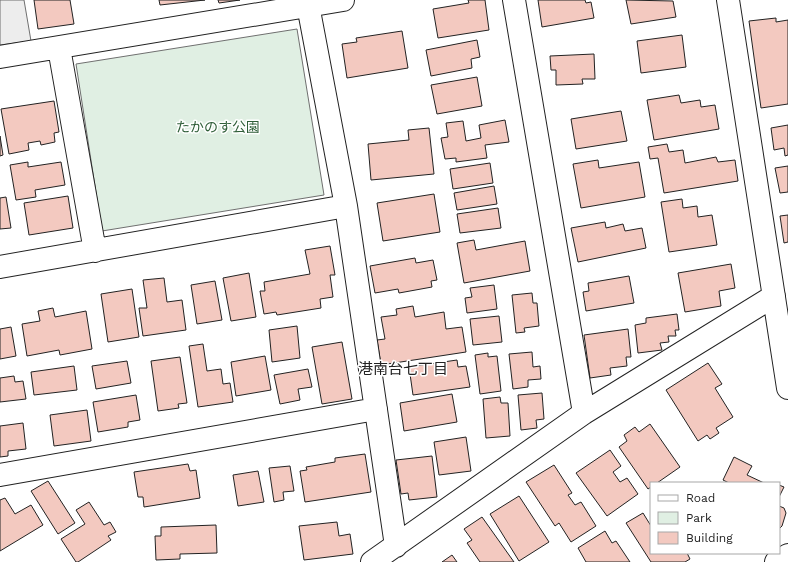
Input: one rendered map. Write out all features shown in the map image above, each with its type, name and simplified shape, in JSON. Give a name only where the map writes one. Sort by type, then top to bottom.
[{"type":"street","points":[[0,58],[308,3],[343,0]]},
{"type":"street","points":[[514,0],[584,413]]},
{"type":"street","points":[[728,0],[788,388]]},
{"type":"street","points":[[308,3],[346,206],[396,546]]},
{"type":"street","points":[[59,48],[95,251]]},
{"type":"street","points":[[0,267],[346,206]]},
{"type":"street","points":[[372,562],[584,413],[774,296]]},
{"type":"street","points":[[0,475],[376,409]]},
{"type":"street","points":[[776,562],[788,555]]},
{"type":"green space","name":"たかのす公園","points":[[297,29],[324,195],[102,231],[76,64]]},
{"type":"shaded area","points":[[0,0],[24,0],[31,41],[0,45]]},
{"type":"building","points":[[34,0],[70,0],[74,24],[38,29]]},
{"type":"building","points":[[159,0],[205,0],[160,5]]},
{"type":"building","points":[[218,0],[240,0],[219,3]]},
{"type":"building","points":[[468,0],[485,0],[489,30],[438,38],[433,9],[469,3]]},
{"type":"building","points":[[538,0],[585,0],[586,3],[591,2],[594,18],[542,27]]},
{"type":"building","points":[[626,0],[673,1],[676,17],[631,24]]},
{"type":"building","points":[[776,18],[776,22],[788,20],[788,104],[761,108],[749,21]]},
{"type":"building","points":[[402,31],[408,68],[347,78],[342,44],[357,42],[356,38]]},
{"type":"building","points":[[682,35],[686,67],[641,73],[637,41]]},
{"type":"building","points":[[477,40],[480,57],[471,59],[472,68],[431,76],[426,50]]},
{"type":"building","points":[[594,54],[595,79],[582,79],[583,84],[556,85],[556,70],[551,70],[550,56]]},
{"type":"building","points":[[477,77],[482,106],[437,114],[431,85]]},
{"type":"building","points":[[679,95],[681,103],[700,100],[701,107],[715,105],[719,129],[654,140],[647,100]]},
{"type":"building","points":[[54,101],[59,132],[54,133],[55,142],[41,145],[40,141],[28,143],[29,150],[9,154],[1,109]]},
{"type":"building","points":[[621,111],[627,141],[576,149],[571,119]]},
{"type":"building","points":[[505,120],[509,142],[485,145],[487,158],[456,162],[456,158],[445,159],[441,138],[448,137],[446,123],[463,121],[466,141],[481,138],[479,125]]},
{"type":"building","points":[[788,125],[788,155],[785,156],[784,148],[774,150],[771,128]]},
{"type":"building","points":[[429,128],[434,174],[371,180],[368,144],[409,140],[408,130]]},
{"type":"building","points":[[0,136],[3,155],[0,156]]},
{"type":"building","points":[[667,144],[669,152],[683,150],[685,163],[716,157],[718,162],[735,160],[738,181],[664,193],[658,158],[650,159],[648,147]]},
{"type":"building","points":[[598,160],[599,168],[639,162],[645,197],[581,208],[573,164]]},
{"type":"building","points":[[28,162],[28,167],[61,162],[65,185],[35,190],[36,197],[16,200],[10,165]]},
{"type":"building","points":[[490,163],[493,183],[453,189],[450,169]]},
{"type":"building","points":[[788,166],[788,192],[780,193],[775,168]]},
{"type":"building","points":[[494,186],[497,204],[457,210],[454,193]]},
{"type":"building","points":[[434,194],[440,232],[383,241],[377,203]]},
{"type":"building","points":[[68,196],[73,228],[29,235],[24,203]]},
{"type":"building","points":[[6,197],[11,228],[0,229],[0,198]]},
{"type":"building","points":[[682,199],[683,208],[697,206],[698,217],[712,215],[717,245],[669,252],[661,202]]},
{"type":"building","points":[[498,208],[501,228],[460,233],[457,214]]},
{"type":"building","points":[[788,215],[788,242],[784,243],[780,216]]},
{"type":"building","points":[[605,222],[606,228],[623,224],[625,231],[642,228],[646,248],[578,262],[571,228]]},
{"type":"building","points":[[474,240],[476,250],[525,241],[530,271],[464,283],[457,243]]},
{"type":"building","points":[[330,246],[335,275],[330,275],[333,297],[320,299],[321,308],[277,315],[276,312],[264,314],[260,291],[265,291],[264,282],[310,274],[305,250]]},
{"type":"building","points":[[415,258],[416,263],[433,260],[437,280],[431,281],[432,287],[399,293],[398,289],[375,293],[370,266]]},
{"type":"building","points":[[731,264],[735,288],[719,291],[721,306],[685,312],[678,273]]},
{"type":"building","points":[[249,273],[256,317],[231,321],[223,278]]},
{"type":"building","points":[[629,276],[634,303],[586,311],[583,292],[589,291],[588,283]]},
{"type":"building","points":[[164,278],[167,302],[182,300],[186,330],[143,336],[139,308],[147,308],[143,280]]},
{"type":"building","points":[[215,281],[222,320],[197,324],[191,285]]},
{"type":"building","points":[[494,285],[497,309],[467,313],[465,298],[472,297],[470,288]]},
{"type":"building","points":[[132,289],[139,337],[108,342],[101,294]]},
{"type":"building","points":[[532,293],[533,303],[537,303],[539,326],[524,328],[525,332],[516,333],[512,295]]},
{"type":"building","points":[[413,306],[415,317],[444,312],[446,329],[462,327],[466,352],[381,365],[377,340],[385,339],[381,317],[397,315],[396,309]]},
{"type":"building","points":[[53,308],[55,317],[86,311],[92,349],[60,355],[59,350],[27,356],[22,324],[40,321],[38,311]]},
{"type":"building","points":[[677,314],[679,330],[675,330],[676,336],[668,336],[669,342],[660,343],[662,350],[638,353],[635,325],[646,323],[646,318]]},
{"type":"building","points":[[499,316],[502,342],[473,345],[470,319]]},
{"type":"building","points":[[297,326],[300,358],[272,362],[269,330]]},
{"type":"building","points":[[11,327],[16,356],[0,359],[0,329]]},
{"type":"building","points":[[628,329],[631,357],[626,357],[627,366],[610,368],[611,375],[590,378],[584,335]]},
{"type":"building","points":[[342,342],[352,399],[322,404],[312,347]]},
{"type":"building","points":[[203,344],[207,371],[221,369],[223,384],[230,383],[233,402],[198,407],[189,346]]},
{"type":"building","points":[[532,352],[533,367],[540,366],[541,379],[528,380],[528,387],[513,389],[509,354]]},
{"type":"building","points":[[488,353],[488,357],[497,356],[501,391],[480,394],[475,355]]},
{"type":"building","points":[[265,356],[271,390],[236,396],[231,362]]},
{"type":"building","points":[[180,357],[187,403],[178,404],[179,408],[158,411],[151,361]]},
{"type":"building","points":[[457,360],[458,367],[466,366],[470,387],[413,395],[409,367]]},
{"type":"building","points":[[127,361],[131,383],[96,389],[92,366]]},
{"type":"building","points":[[708,363],[722,384],[715,388],[733,417],[716,428],[719,433],[710,439],[707,435],[698,441],[666,390]]},
{"type":"building","points":[[74,366],[77,390],[34,395],[31,372]]},
{"type":"building","points":[[308,369],[312,387],[298,389],[300,400],[280,404],[274,375]]},
{"type":"building","points":[[14,376],[15,382],[23,381],[26,399],[0,402],[0,378]]},
{"type":"building","points":[[542,393],[544,419],[536,420],[537,428],[521,430],[518,395]]},
{"type":"building","points":[[452,394],[457,422],[404,431],[400,403]]},
{"type":"building","points":[[136,395],[140,420],[128,422],[128,427],[98,432],[93,402]]},
{"type":"building","points":[[500,397],[501,403],[508,403],[510,436],[486,438],[483,399]]},
{"type":"building","points":[[87,410],[91,441],[54,446],[50,415]]},
{"type":"building","points":[[23,423],[26,449],[8,451],[8,456],[0,457],[0,426]]},
{"type":"building","points":[[650,424],[680,467],[658,482],[650,482],[650,488],[648,489],[619,447],[627,441],[624,435],[635,427],[639,432]]},
{"type":"building","points":[[466,437],[471,471],[439,475],[434,442]]},
{"type":"building","points":[[610,450],[621,466],[613,472],[620,482],[627,478],[638,494],[607,516],[576,473]]},
{"type":"building","points":[[365,454],[371,492],[305,502],[300,471],[307,470],[306,467],[335,462],[335,458]]},
{"type":"building","points":[[432,456],[437,497],[409,500],[408,493],[401,494],[396,460]]},
{"type":"building","points":[[734,457],[752,466],[747,475],[762,482],[727,482],[723,480]]},
{"type":"building","points":[[188,464],[190,471],[196,470],[200,498],[144,507],[143,497],[138,497],[134,472]]},
{"type":"building","points":[[554,465],[572,493],[568,495],[575,505],[581,502],[596,526],[571,542],[559,523],[555,526],[526,482]]},
{"type":"building","points":[[290,466],[294,491],[283,492],[284,500],[274,502],[269,468]]},
{"type":"building","points":[[258,471],[264,502],[238,506],[233,475]]},
{"type":"building","points":[[48,481],[75,523],[58,534],[31,491]]},
{"type":"building","points":[[780,485],[784,487],[780,495]]},
{"type":"building","points":[[519,496],[549,542],[519,561],[490,514]]},
{"type":"building","points":[[5,498],[15,514],[31,505],[43,525],[0,551],[0,500]]},
{"type":"building","points":[[89,502],[104,525],[110,522],[116,532],[108,536],[111,540],[76,562],[61,539],[85,524],[76,510]]},
{"type":"building","points":[[780,506],[784,508],[786,513],[780,528]]},
{"type":"building","points":[[643,513],[650,524],[650,554],[688,554],[690,559],[685,562],[651,562],[626,523]]},
{"type":"building","points":[[482,517],[514,562],[480,562],[467,543],[472,540],[464,529]]},
{"type":"building","points":[[337,522],[339,536],[350,534],[353,554],[304,560],[299,526]]},
{"type":"building","points":[[216,525],[217,553],[180,554],[180,559],[156,560],[155,536],[161,536],[161,527]]},
{"type":"building","points":[[605,531],[612,543],[616,541],[630,562],[586,562],[578,548]]},
{"type":"building","points":[[452,555],[457,562],[442,562]]},
{"type":"district","name":"港南台七丁目","points":[[403,369]]}]
